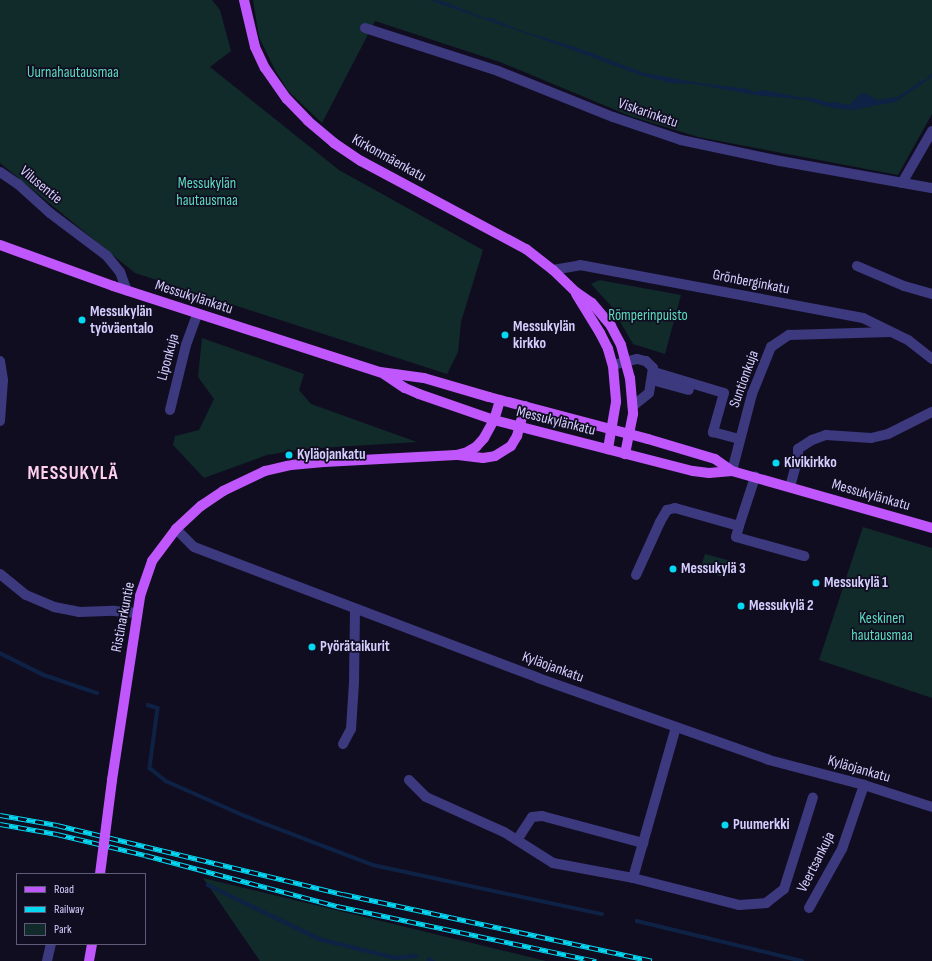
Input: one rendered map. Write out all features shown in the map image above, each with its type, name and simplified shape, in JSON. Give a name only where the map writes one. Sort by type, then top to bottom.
[{"type":"main road","name":"Kirkonmäenkatu","points":[[244,0],[255,47],[265,68],[287,99],[308,121],[334,143],[361,161],[526,249],[553,270],[576,292],[592,303],[611,326],[621,345],[630,378],[633,406],[630,434],[625,454]]},
{"type":"main road","name":"Messukylänkatu","points":[[0,245],[127,291],[380,372],[424,378],[500,400],[630,434],[715,459],[732,470],[932,527]]},
{"type":"main road","name":"Kirkonmäenkatu","points":[[576,292],[600,333],[613,364],[616,402],[608,449]]},
{"type":"main road","name":"Messukylänkatu","points":[[380,372],[405,388],[419,394],[494,420],[693,471],[709,473],[732,470]]},
{"type":"main road","name":"Ristinarkuntie","points":[[100,873],[112,780],[140,596],[152,561],[176,529],[201,506],[223,491],[265,471],[291,465],[324,462],[456,455],[465,453],[476,447],[484,438],[494,420],[500,400]]},
{"type":"main road","name":"Ristinarkuntie","points":[[456,455],[472,458],[495,456],[511,446],[517,436],[525,406]]},
{"type":"main road","points":[[89,961],[92,945]]},
{"type":"street","name":"Viskarinkatu","points":[[366,28],[498,71],[613,117],[681,140],[780,161],[932,188]]},
{"type":"street","points":[[902,183],[932,131]]},
{"type":"street","name":"Vilusentie","points":[[0,172],[18,184],[63,222],[107,256],[120,272],[127,291]]},
{"type":"street","name":"Grönberginkatu","points":[[553,270],[580,265],[863,318],[908,340],[932,359]]},
{"type":"street","points":[[857,266],[904,286],[932,294]]},
{"type":"street","name":"Liponkuja","points":[[170,410],[186,345],[197,314]]},
{"type":"street","name":"Suntionkuja","points":[[732,470],[752,394],[772,347],[780,339],[789,335],[891,332]]},
{"type":"street","points":[[613,364],[638,359],[646,361],[654,368],[651,389],[646,396],[633,406]]},
{"type":"street","points":[[0,361],[3,380],[0,421]]},
{"type":"street","points":[[653,376],[724,392],[713,432],[739,439]]},
{"type":"street","points":[[653,376],[689,390]]},
{"type":"street","points":[[790,487],[798,458],[798,449],[812,440],[826,435],[871,438],[888,434],[932,412]]},
{"type":"street","points":[[755,477],[736,537],[804,556]]},
{"type":"street","points":[[636,575],[667,510],[675,508],[739,526]]},
{"type":"street","name":"Kyläojankatu","points":[[176,529],[194,546],[544,681],[769,760],[864,785],[932,807]]},
{"type":"street","points":[[0,574],[26,595],[54,607],[79,612],[114,611],[137,613]]},
{"type":"street","points":[[343,744],[351,729],[354,682],[355,609]]},
{"type":"street","points":[[633,878],[676,727]]},
{"type":"street","points":[[409,780],[426,797],[504,832],[553,863],[633,878],[739,905],[766,903],[784,889],[813,797]]},
{"type":"street","name":"Veertsankuja","points":[[809,908],[842,850],[864,785]]},
{"type":"street","points":[[517,840],[532,817],[542,816],[643,843]]},
{"type":"street","points":[[46,961],[51,945]]},
{"type":"green space","name":"Messukylän hautausmaa","points":[[0,0],[212,0],[220,10],[231,51],[210,67],[339,170],[483,250],[461,322],[458,352],[447,374],[135,273],[0,163]]},
{"type":"green space","points":[[253,0],[932,0],[932,114],[898,175],[698,137],[630,116],[500,62],[375,21],[322,123],[288,91],[275,70],[259,37]]},
{"type":"green space","name":"Römperinpuisto","points":[[599,280],[681,295],[665,354],[633,344],[611,306],[591,284]]},
{"type":"green space","points":[[202,338],[304,374],[299,390],[311,404],[417,442],[303,449],[267,455],[204,478],[173,445],[175,436],[199,430],[214,399],[198,377]]},
{"type":"green space","name":"Keskinen hautausmaa","points":[[863,527],[932,548],[932,698],[819,660]]},
{"type":"green space","points":[[705,554],[731,561],[726,578],[700,570]]},
{"type":"green space","points":[[203,878],[546,961],[260,961]]},
{"type":"water","points":[[429,0],[442,1],[485,18],[494,18],[495,20],[525,32],[575,47],[644,73],[699,83],[748,89],[754,92],[763,90],[798,97],[814,98],[830,103],[835,102],[849,105],[861,93],[868,94],[876,100],[898,97],[921,81],[927,79],[932,73],[932,77],[895,102],[852,110],[832,108],[806,100],[756,95],[695,84],[671,83],[640,75],[562,46]]},
{"type":"waterway","points":[[0,653],[44,675],[97,693]]},
{"type":"waterway","points":[[148,705],[158,708],[150,768],[166,781],[245,816],[373,865],[602,914]]},
{"type":"waterway","points":[[208,885],[319,939],[396,958],[416,956]]},
{"type":"waterway","points":[[637,921],[802,961]]},
{"type":"waterway","points":[[429,959],[433,961]]},
{"type":"railway","points":[[0,815],[57,825],[343,894],[652,961]]},
{"type":"railway","points":[[0,824],[57,834],[145,855],[337,906],[596,961]]},
{"type":"place","name":"Messukylän työväentalo","points":[[82,320]]},
{"type":"place","name":"Messukylän kirkko","points":[[505,335]]},
{"type":"place","name":"Kyläojankatu","points":[[289,455]]},
{"type":"place","name":"Kivikirkko","points":[[776,463]]},
{"type":"place","name":"Messukylä 3","points":[[673,569]]},
{"type":"place","name":"Messukylä 1","points":[[816,583]]},
{"type":"place","name":"Messukylä 2","points":[[741,606]]},
{"type":"place","name":"Pyörätaikurit","points":[[312,647]]},
{"type":"place","name":"Puumerkki","points":[[725,825]]},
{"type":"district","name":"MESSUKYLÄ","points":[[73,474]]},
{"type":"park label","name":"Uurnahautausmaa","points":[[73,73]]}]
